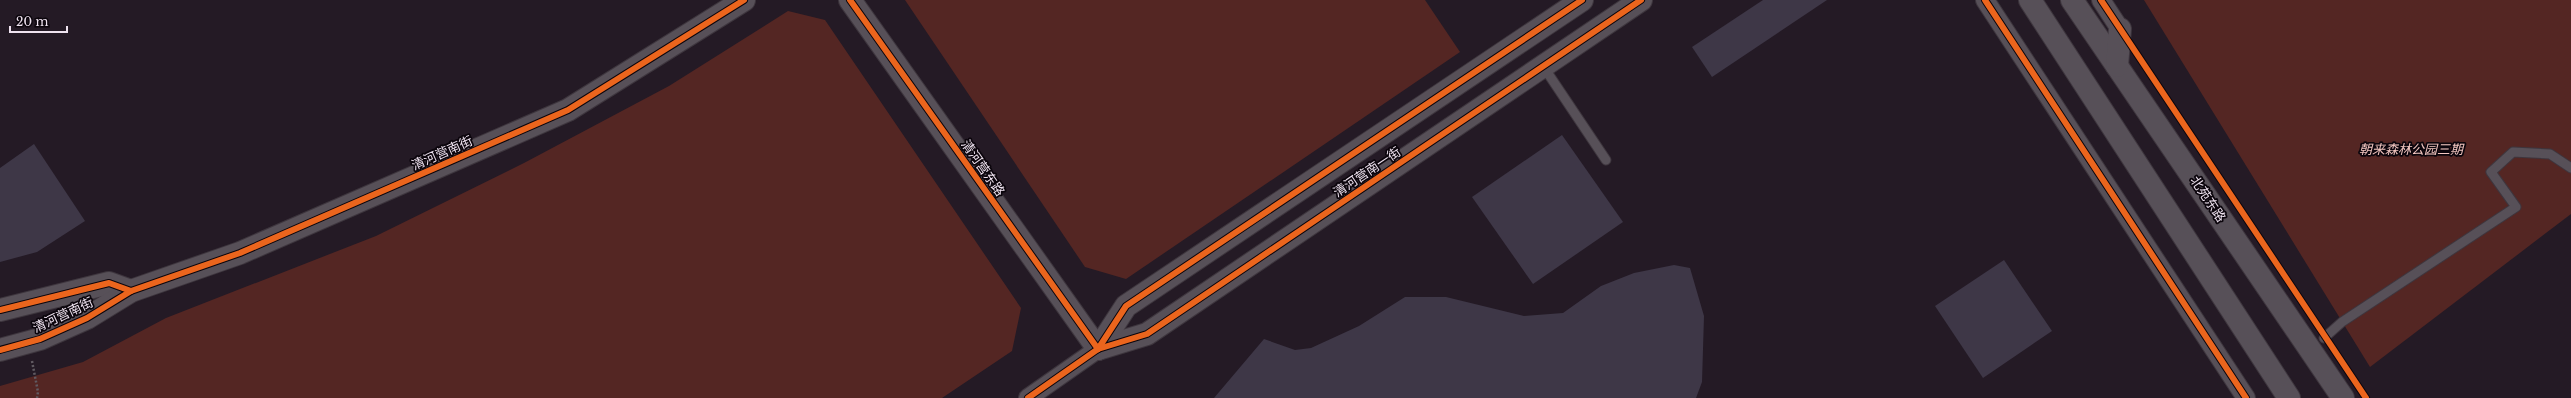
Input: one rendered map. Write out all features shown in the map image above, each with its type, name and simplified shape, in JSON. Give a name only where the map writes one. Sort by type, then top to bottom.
[{"type":"street","name":"清河营南街","points":[[0,350],[29,342],[87,318],[131,291],[240,253],[568,110],[744,0]]},
{"type":"street","name":"清河营东路","points":[[850,0],[1098,349]]},
{"type":"street","name":"清河营南一街","points":[[1028,398],[1044,393],[1098,349],[1126,306],[1582,0]]},
{"type":"street","name":"清河营南一街","points":[[1098,349],[1147,334],[1641,0]]},
{"type":"street","points":[[1985,0],[2246,398]]},
{"type":"street","points":[[2030,0],[2289,398]]},
{"type":"street","name":"北苑东路","points":[[2072,0],[2343,398]]},
{"type":"street","points":[[2101,0],[2120,29],[2117,66]]},
{"type":"street","name":"清河营南街","points":[[0,310],[109,283],[131,291]]},
{"type":"lane","points":[[1543,66],[1606,160]]},
{"type":"lane","points":[[2324,338],[2342,322],[2516,206],[2491,172],[2513,152],[2550,154],[2571,168]]},
{"type":"path","points":[[29,342],[38,392],[37,398]]},
{"type":"green space","points":[[905,0],[1425,0],[1460,52],[1126,279],[1085,267]]},
{"type":"green space","name":"朝来森林公园三期","points":[[2144,0],[2571,0],[2571,214],[2370,367]]},
{"type":"green space","points":[[788,11],[825,20],[1021,308],[1012,351],[942,398],[0,398],[0,386],[83,362],[166,318],[376,236],[524,163],[669,86]]},
{"type":"building","points":[[1763,0],[1827,0],[1712,77],[1692,47]]},
{"type":"building","points":[[1562,135],[1623,222],[1533,284],[1472,197]]},
{"type":"building","points":[[34,144],[85,221],[37,252],[0,262],[0,168]]},
{"type":"building","points":[[2004,260],[2052,331],[1983,378],[1935,306]]},
{"type":"building","points":[[1674,265],[1690,268],[1704,316],[1702,382],[1696,398],[1214,398],[1264,339],[1295,350],[1311,348],[1359,326],[1405,297],[1446,297],[1524,316],[1563,313],[1601,286],[1634,273]]},
{"type":"cycle path","points":[[0,350],[40,339],[87,318],[131,291],[240,253],[568,110],[744,0]]},
{"type":"cycle path","points":[[850,0],[1098,349]]},
{"type":"cycle path","points":[[1098,349],[1126,306],[1582,0]]},
{"type":"cycle path","points":[[1028,398],[1098,349],[1147,334],[1641,0]]},
{"type":"cycle path","points":[[1985,0],[2246,398]]},
{"type":"cycle path","points":[[2101,0],[2366,398]]},
{"type":"cycle path","points":[[0,310],[109,283],[131,291]]}]
